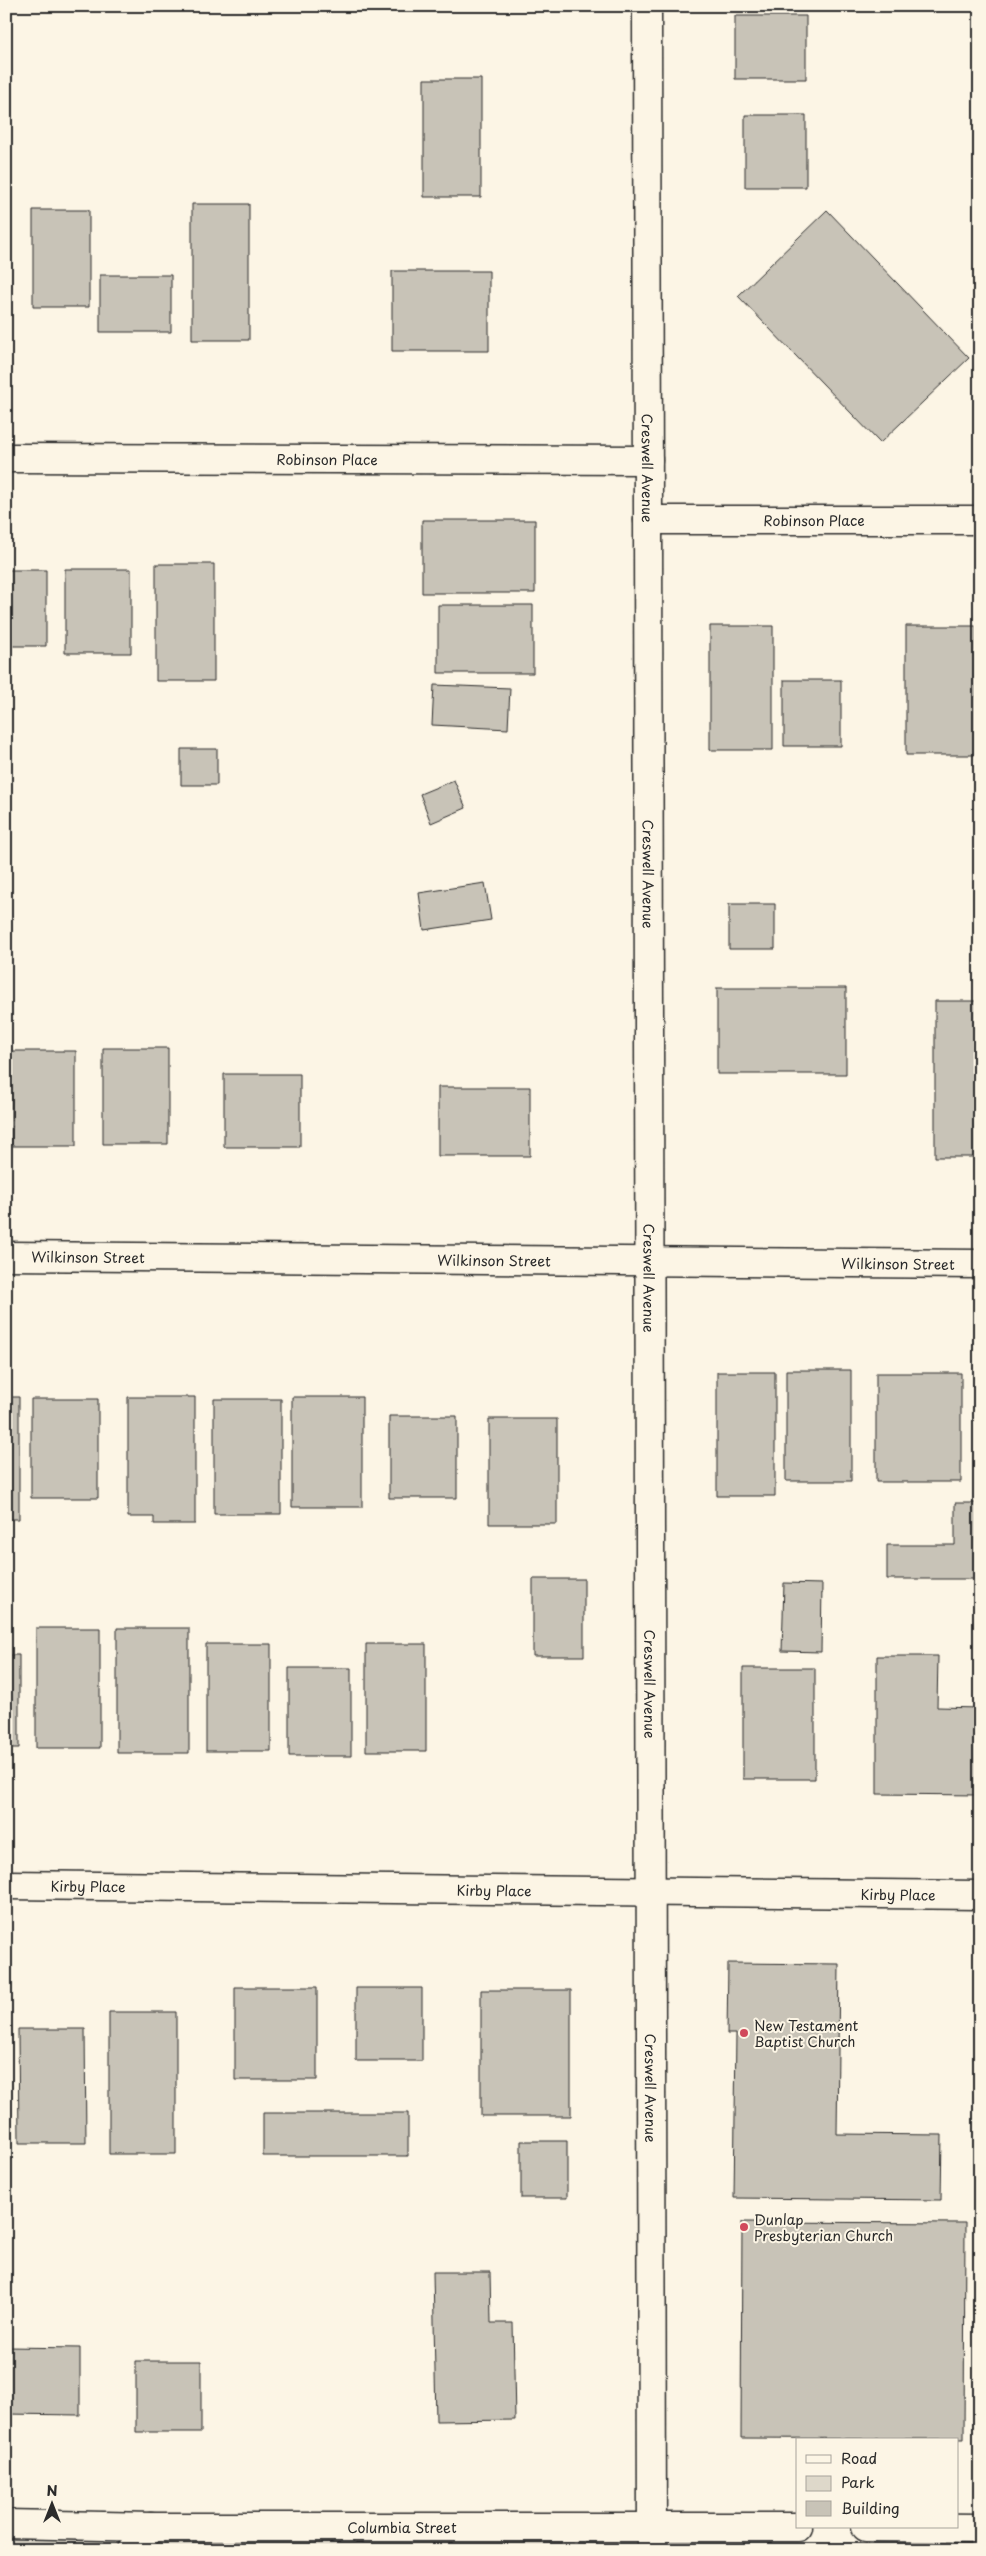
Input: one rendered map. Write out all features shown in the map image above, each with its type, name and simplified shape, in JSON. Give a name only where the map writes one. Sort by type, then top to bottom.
[{"type":"street","name":"Creswell Avenue","points":[[647,6],[652,2538]]},
{"type":"street","name":"Robinson Place","points":[[6,458],[648,460]]},
{"type":"street","name":"Robinson Place","points":[[648,520],[980,520]]},
{"type":"street","name":"Wilkinson Street","points":[[6,1256],[980,1264]]},
{"type":"street","name":"Kirby Place","points":[[6,1885],[651,1890],[980,1895]]},
{"type":"street","name":"Columbia Street","points":[[6,2524],[652,2538],[796,2527]]},
{"type":"street","points":[[132,2550],[152,2527]]},
{"type":"street","points":[[958,2528],[980,2528]]},
{"type":"shaded area","points":[[705,2546],[980,2548],[980,2550],[694,2550]]},
{"type":"green space","points":[[6,2536],[597,2543],[597,2550],[6,2550]]},
{"type":"building","points":[[735,16],[806,16],[806,79],[735,79]]},
{"type":"building","points":[[424,79],[481,79],[481,197],[424,197]]},
{"type":"building","points":[[745,115],[806,115],[806,187],[745,187]]},
{"type":"building","points":[[192,204],[249,204],[249,340],[192,340]]},
{"type":"building","points":[[33,210],[89,210],[89,307],[33,307]]},
{"type":"building","points":[[827,210],[969,358],[880,443],[738,296]]},
{"type":"building","points":[[392,271],[489,271],[489,351],[392,351]]},
{"type":"building","points":[[100,275],[171,275],[171,332],[100,332]]},
{"type":"building","points":[[422,520],[535,520],[535,593],[422,593]]},
{"type":"building","points":[[156,564],[214,564],[214,681],[156,681]]},
{"type":"building","points":[[65,569],[131,569],[131,653],[65,653]]},
{"type":"building","points":[[6,570],[46,570],[46,646],[6,646]]},
{"type":"building","points":[[438,605],[533,605],[533,673],[438,673]]},
{"type":"building","points":[[710,626],[773,626],[773,750],[710,750]]},
{"type":"building","points":[[906,626],[976,626],[976,755],[906,755]]},
{"type":"building","points":[[784,680],[841,680],[841,746],[784,746]]},
{"type":"building","points":[[434,685],[510,688],[508,729],[432,725]]},
{"type":"building","points":[[181,749],[217,749],[217,785],[181,785]]},
{"type":"building","points":[[454,780],[466,808],[431,823],[420,794]]},
{"type":"building","points":[[485,883],[491,920],[424,930],[419,893]]},
{"type":"building","points":[[729,904],[775,904],[775,949],[729,949]]},
{"type":"building","points":[[717,988],[846,988],[846,1074],[717,1074]]},
{"type":"building","points":[[935,1001],[980,1001],[980,1157],[935,1157]]},
{"type":"building","points":[[103,1048],[168,1048],[168,1144],[103,1144]]},
{"type":"building","points":[[11,1051],[76,1051],[76,1146],[11,1146]]},
{"type":"building","points":[[224,1074],[300,1074],[300,1147],[224,1147]]},
{"type":"building","points":[[438,1087],[530,1087],[530,1156],[438,1156]]},
{"type":"building","points":[[786,1370],[851,1370],[851,1481],[786,1481]]},
{"type":"building","points":[[717,1372],[775,1372],[775,1496],[717,1496]]},
{"type":"building","points":[[876,1373],[961,1373],[961,1482],[876,1482]]},
{"type":"building","points":[[6,1397],[19,1397],[19,1519],[6,1519]]},
{"type":"building","points":[[128,1397],[195,1397],[195,1524],[154,1524],[154,1517],[128,1517]]},
{"type":"building","points":[[292,1397],[362,1397],[362,1507],[292,1507]]},
{"type":"building","points":[[31,1399],[98,1399],[98,1498],[31,1498]]},
{"type":"building","points":[[214,1399],[281,1399],[281,1514],[214,1514]]},
{"type":"building","points":[[389,1416],[457,1416],[457,1498],[389,1498]]},
{"type":"building","points":[[489,1419],[557,1419],[557,1524],[489,1524]]},
{"type":"building","points":[[955,1503],[980,1503],[980,1579],[887,1579],[887,1545],[955,1545]]},
{"type":"building","points":[[533,1579],[584,1579],[584,1656],[533,1656]]},
{"type":"building","points":[[784,1583],[822,1584],[821,1652],[782,1651]]},
{"type":"building","points":[[36,1628],[100,1628],[100,1748],[36,1748]]},
{"type":"building","points":[[117,1628],[189,1628],[189,1753],[117,1753]]},
{"type":"building","points":[[206,1644],[271,1644],[271,1751],[206,1751]]},
{"type":"building","points":[[366,1644],[426,1644],[426,1751],[366,1751]]},
{"type":"building","points":[[6,1655],[19,1655],[19,1748],[6,1748]]},
{"type":"building","points":[[877,1656],[938,1656],[937,1707],[980,1708],[980,1795],[877,1794]]},
{"type":"building","points":[[289,1668],[351,1668],[351,1756],[289,1756]]},
{"type":"building","points":[[743,1668],[815,1668],[815,1779],[743,1779]]},
{"type":"building","points":[[728,1963],[839,1964],[837,2134],[942,2135],[941,2200],[734,2198],[736,2034],[727,2034]]},
{"type":"building","points":[[235,1987],[317,1987],[317,2080],[235,2080]]},
{"type":"building","points":[[356,1988],[422,1988],[422,2061],[356,2061]]},
{"type":"building","points":[[481,1990],[571,1990],[571,2116],[481,2116]]},
{"type":"building","points":[[109,2012],[176,2012],[176,2154],[109,2154]]},
{"type":"building","points":[[18,2029],[85,2029],[86,2143],[19,2143]]},
{"type":"building","points":[[263,2113],[408,2113],[408,2156],[263,2156]]},
{"type":"building","points":[[521,2141],[567,2141],[567,2198],[521,2198]]},
{"type":"building","points":[[742,2222],[965,2223],[964,2439],[741,2438]]},
{"type":"building","points":[[433,2272],[490,2272],[491,2323],[513,2323],[515,2420],[436,2421]]},
{"type":"building","points":[[978,2304],[980,2304],[980,2440],[978,2440]]},
{"type":"building","points":[[6,2347],[80,2348],[80,2415],[6,2414]]},
{"type":"building","points":[[136,2361],[201,2361],[201,2432],[136,2432]]},
{"type":"place","name":"New Testament Baptist Church","points":[[744,2033]]},
{"type":"place","name":"Dunlap Presbyterian Church","points":[[744,2227]]}]
